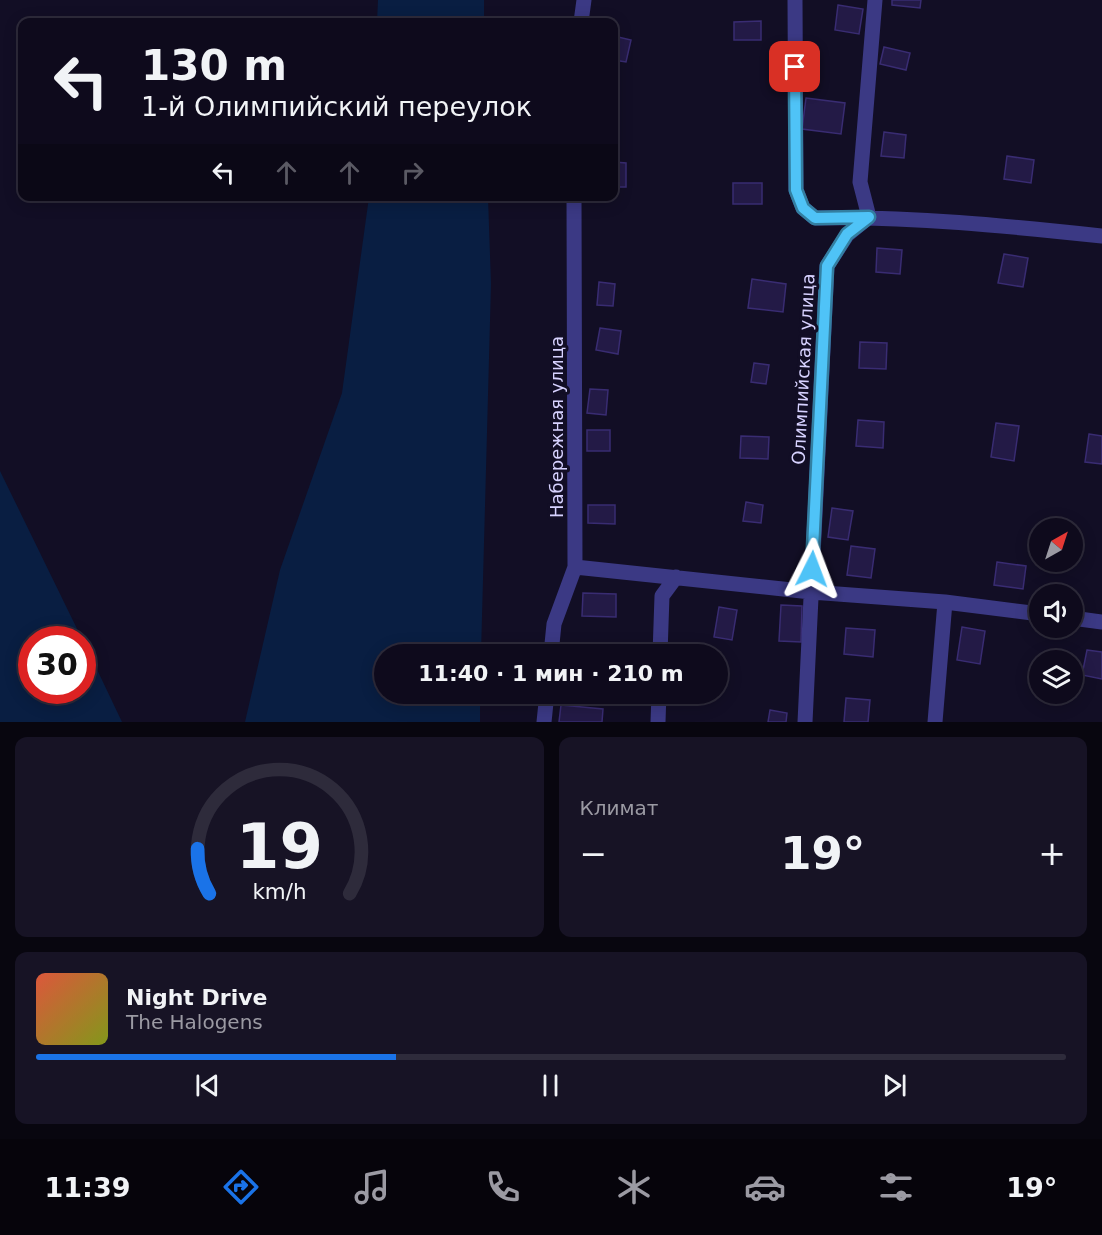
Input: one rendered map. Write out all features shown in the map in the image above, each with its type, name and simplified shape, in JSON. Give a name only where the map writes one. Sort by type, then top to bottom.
[{"type":"street","points":[[582,18],[584,0]]},
{"type":"street","points":[[795,0],[796,190],[803,208],[815,218],[869,217],[1007,226],[1102,236]]},
{"type":"street","points":[[869,217],[860,182],[875,0]]},
{"type":"street","name":"Набережная улица","points":[[552,644],[554,624],[576,567],[574,201]]},
{"type":"street","name":"Олимпийская улица","points":[[805,722],[827,266],[847,234],[869,217]]},
{"type":"street","points":[[576,567],[811,592],[945,602],[1029,613]]},
{"type":"street","points":[[660,644],[662,596],[676,577]]},
{"type":"street","points":[[935,722],[945,602]]},
{"type":"street","points":[[1083,619],[1102,622]]},
{"type":"street","points":[[544,722],[546,704]]},
{"type":"street","points":[[658,722],[659,704]]},
{"type":"water","points":[[378,0],[484,0],[484,18],[377,18]]},
{"type":"water","points":[[368,201],[488,201],[491,284],[481,644],[374,644],[374,704],[480,704],[480,722],[245,722],[280,570],[342,393]]},
{"type":"water","points":[[0,471],[76,626],[18,626],[18,704],[96,704],[96,667],[122,722],[0,722]]},
{"type":"building","points":[[892,0],[921,0],[920,8],[892,5]]},
{"type":"building","points":[[838,5],[863,9],[859,34],[835,30]]},
{"type":"building","points":[[761,21],[761,40],[734,40],[734,22]]},
{"type":"building","points":[[618,37],[631,40],[626,62],[618,61]]},
{"type":"building","points":[[884,47],[910,53],[906,70],[880,64]]},
{"type":"building","points":[[806,98],[845,103],[841,134],[802,129]]},
{"type":"building","points":[[884,132],[906,135],[904,158],[881,156]]},
{"type":"building","points":[[1007,156],[1034,160],[1031,183],[1004,179]]},
{"type":"building","points":[[618,162],[626,163],[626,187],[618,187]]},
{"type":"building","points":[[733,183],[762,183],[762,204],[733,204]]},
{"type":"building","points":[[877,248],[902,250],[900,274],[876,272]]},
{"type":"building","points":[[1004,254],[1028,258],[1023,287],[998,283]]},
{"type":"building","points":[[752,279],[786,284],[783,312],[748,308]]},
{"type":"building","points":[[599,282],[615,284],[613,306],[597,305]]},
{"type":"building","points":[[600,328],[621,331],[618,354],[596,350]]},
{"type":"building","points":[[860,342],[887,343],[886,369],[859,368]]},
{"type":"building","points":[[754,363],[769,365],[766,384],[751,382]]},
{"type":"building","points":[[590,389],[608,390],[606,415],[587,413]]},
{"type":"building","points":[[858,420],[884,422],[883,448],[856,446]]},
{"type":"building","points":[[996,423],[1019,426],[1014,461],[991,457]]},
{"type":"building","points":[[587,430],[610,430],[610,451],[587,451]]},
{"type":"building","points":[[1089,434],[1102,436],[1102,464],[1085,462]]},
{"type":"building","points":[[741,436],[769,437],[768,459],[740,458]]},
{"type":"building","points":[[746,502],[763,505],[761,523],[743,521]]},
{"type":"building","points":[[588,505],[615,505],[615,524],[588,523]]},
{"type":"building","points":[[832,508],[853,511],[848,540],[828,537]]},
{"type":"building","points":[[851,546],[875,549],[871,578],[847,575]]},
{"type":"building","points":[[997,562],[1026,566],[1023,589],[994,585]]},
{"type":"building","points":[[583,593],[616,594],[616,617],[582,616]]},
{"type":"building","points":[[781,605],[802,606],[801,642],[779,641]]},
{"type":"building","points":[[719,607],[737,610],[732,640],[714,637]]},
{"type":"building","points":[[962,627],[985,631],[980,664],[957,660]]},
{"type":"building","points":[[846,628],[875,630],[873,657],[844,654]]},
{"type":"building","points":[[1087,650],[1102,652],[1102,679],[1083,675]]},
{"type":"building","points":[[846,698],[870,700],[868,722],[844,722]]},
{"type":"building","points":[[561,705],[603,709],[602,722],[559,722]]},
{"type":"building","points":[[770,710],[787,713],[786,722],[768,722]]},
{"type":"route","points":[[795,67],[796,190],[803,208],[815,218],[869,217],[847,234],[827,266],[812,569]]}]
